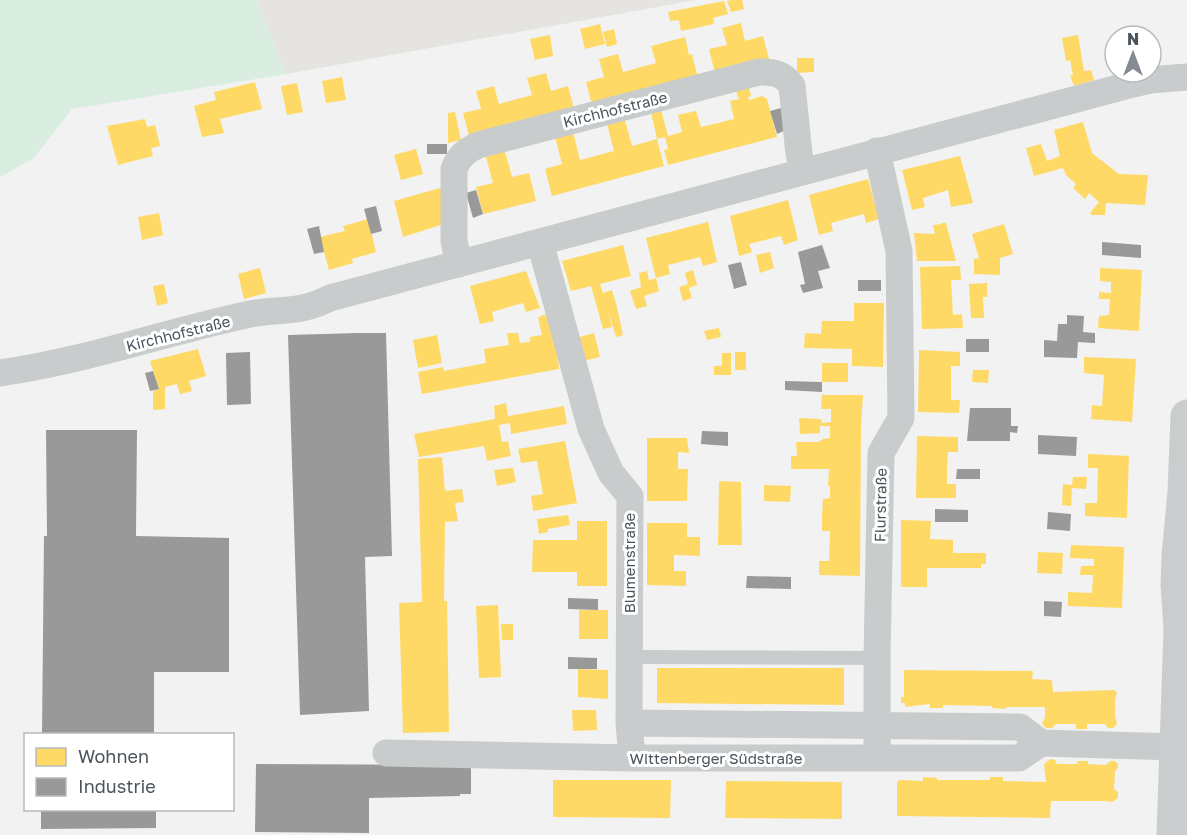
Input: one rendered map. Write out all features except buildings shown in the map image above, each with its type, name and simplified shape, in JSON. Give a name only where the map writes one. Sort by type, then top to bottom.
[{"type":"main road","points":[[1173,835],[1180,628],[1177,585],[1186,492],[1187,416]]},
{"type":"street","name":"Kirchhofstraße","points":[[459,264],[454,241],[454,169],[458,159],[466,151],[478,145],[759,72],[769,72],[787,78],[792,86],[803,171]]},
{"type":"street","name":"Kirchhofstraße","points":[[0,373],[72,360],[252,314],[300,310],[315,306],[330,298],[803,171],[1150,80],[1187,77]]},
{"type":"street","name":"Flurstraße","points":[[877,152],[899,251],[901,418],[881,453],[877,758]]},
{"type":"street","name":"Blumenstraße","points":[[540,242],[591,429],[610,472],[630,496],[629,723],[632,758]]},
{"type":"street","points":[[629,723],[1020,727],[1041,743],[1177,747]]},
{"type":"street","name":"Wittenberger Südstraße","points":[[386,753],[632,758],[1019,758],[1041,743]]},
{"type":"lane","points":[[629,657],[877,658]]},
{"type":"shaded area","points":[[257,0],[696,0],[286,74]]},
{"type":"green space","points":[[0,0],[257,0],[286,74],[72,109],[34,158],[0,177]]}]
